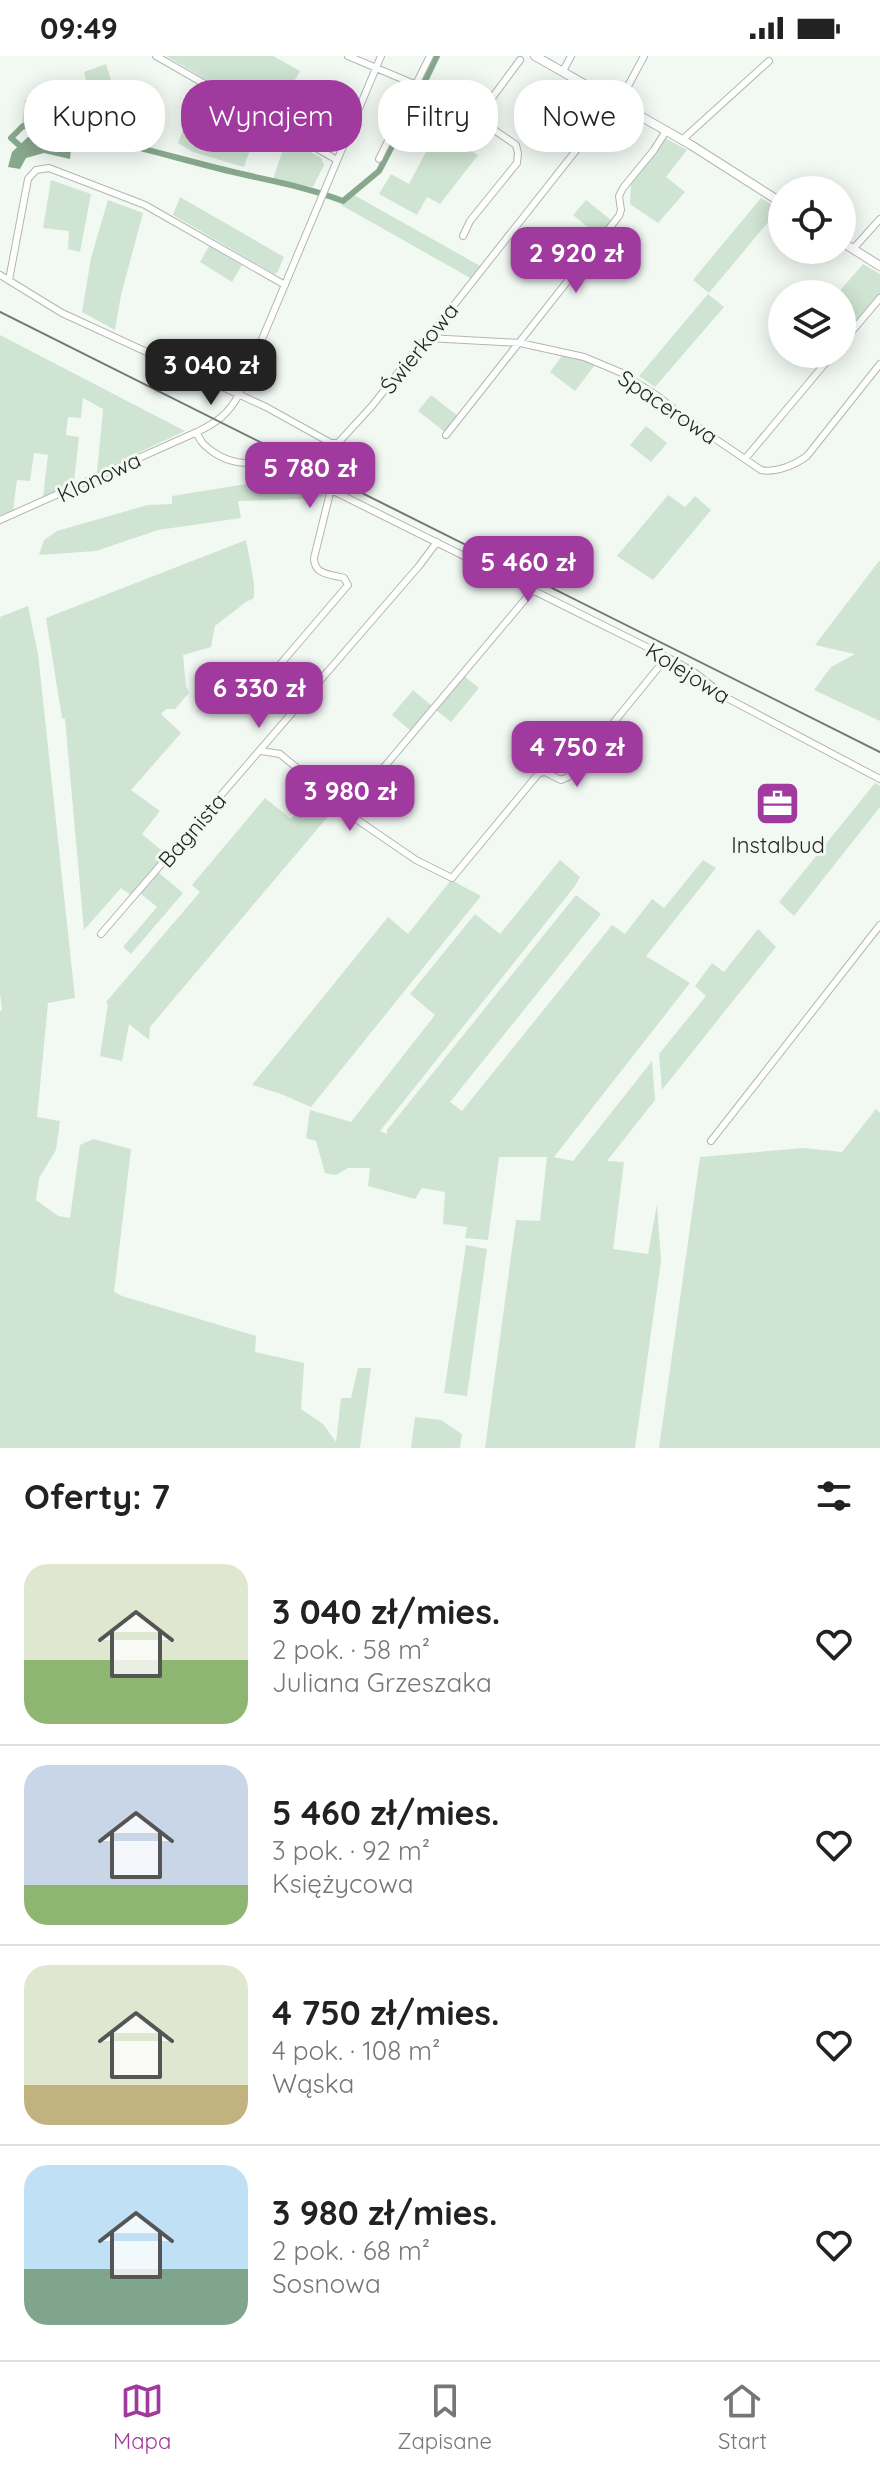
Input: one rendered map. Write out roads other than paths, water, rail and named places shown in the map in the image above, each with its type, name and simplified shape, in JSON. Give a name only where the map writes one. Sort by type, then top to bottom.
[{"type":"street","points":[[156,56],[337,160]]},
{"type":"street","points":[[348,56],[406,80]]},
{"type":"street","name":"Klonowa","points":[[0,520],[197,432],[220,420],[231,408],[381,56]]},
{"type":"street","points":[[418,80],[430,56]]},
{"type":"street","points":[[535,56],[579,80]]},
{"type":"street","points":[[563,71],[571,56]]},
{"type":"street","name":"Świerkowa","points":[[630,80],[644,56]]},
{"type":"street","points":[[498,90],[520,60]]},
{"type":"street","points":[[684,141],[769,61]]},
{"type":"street","points":[[644,118],[768,194]]},
{"type":"street","points":[[446,435],[619,216],[619,196],[623,188],[666,131]]},
{"type":"street","points":[[463,236],[470,221],[518,160],[516,145],[498,133]]},
{"type":"street","points":[[379,159],[382,152]]},
{"type":"street","name":"Świerkowa","points":[[239,394],[334,443],[341,441],[577,152]]},
{"type":"street","points":[[9,280],[13,271],[24,188],[36,170],[55,170],[157,212],[285,285]]},
{"type":"street","points":[[856,246],[880,219]]},
{"type":"street","points":[[856,251],[880,266]]},
{"type":"street","points":[[0,275],[62,313],[239,394]]},
{"type":"street","points":[[856,326],[880,298]]},
{"type":"street","name":"Spacerowa","points":[[428,338],[520,343],[569,352],[622,373],[761,470],[775,470],[807,456],[880,364]]},
{"type":"street","points":[[745,459],[821,368]]},
{"type":"street","name":"Kolejowa","points":[[197,432],[207,447],[230,461],[280,466],[667,657],[694,672],[727,698],[880,779]]},
{"type":"street","points":[[231,698],[249,679],[271,675],[348,585],[344,578],[316,569],[314,558],[331,489]]},
{"type":"street","name":"Bagnista","points":[[101,934],[437,542]]},
{"type":"street","points":[[348,810],[533,590]]},
{"type":"street","points":[[261,751],[280,754],[359,821],[430,868],[452,878],[539,773],[545,772],[561,780],[574,771],[667,657]]},
{"type":"street","points":[[711,1141],[880,925]]},
{"type":"waterway","points":[[426,79],[437,56]]},
{"type":"waterway","points":[[19,145],[11,138],[23,126],[72,133],[296,186],[343,201],[379,171],[389,152]]},
{"type":"railway","points":[[0,312],[880,752]]},
{"type":"place","name":"Instalbud","points":[[778,804]]}]
